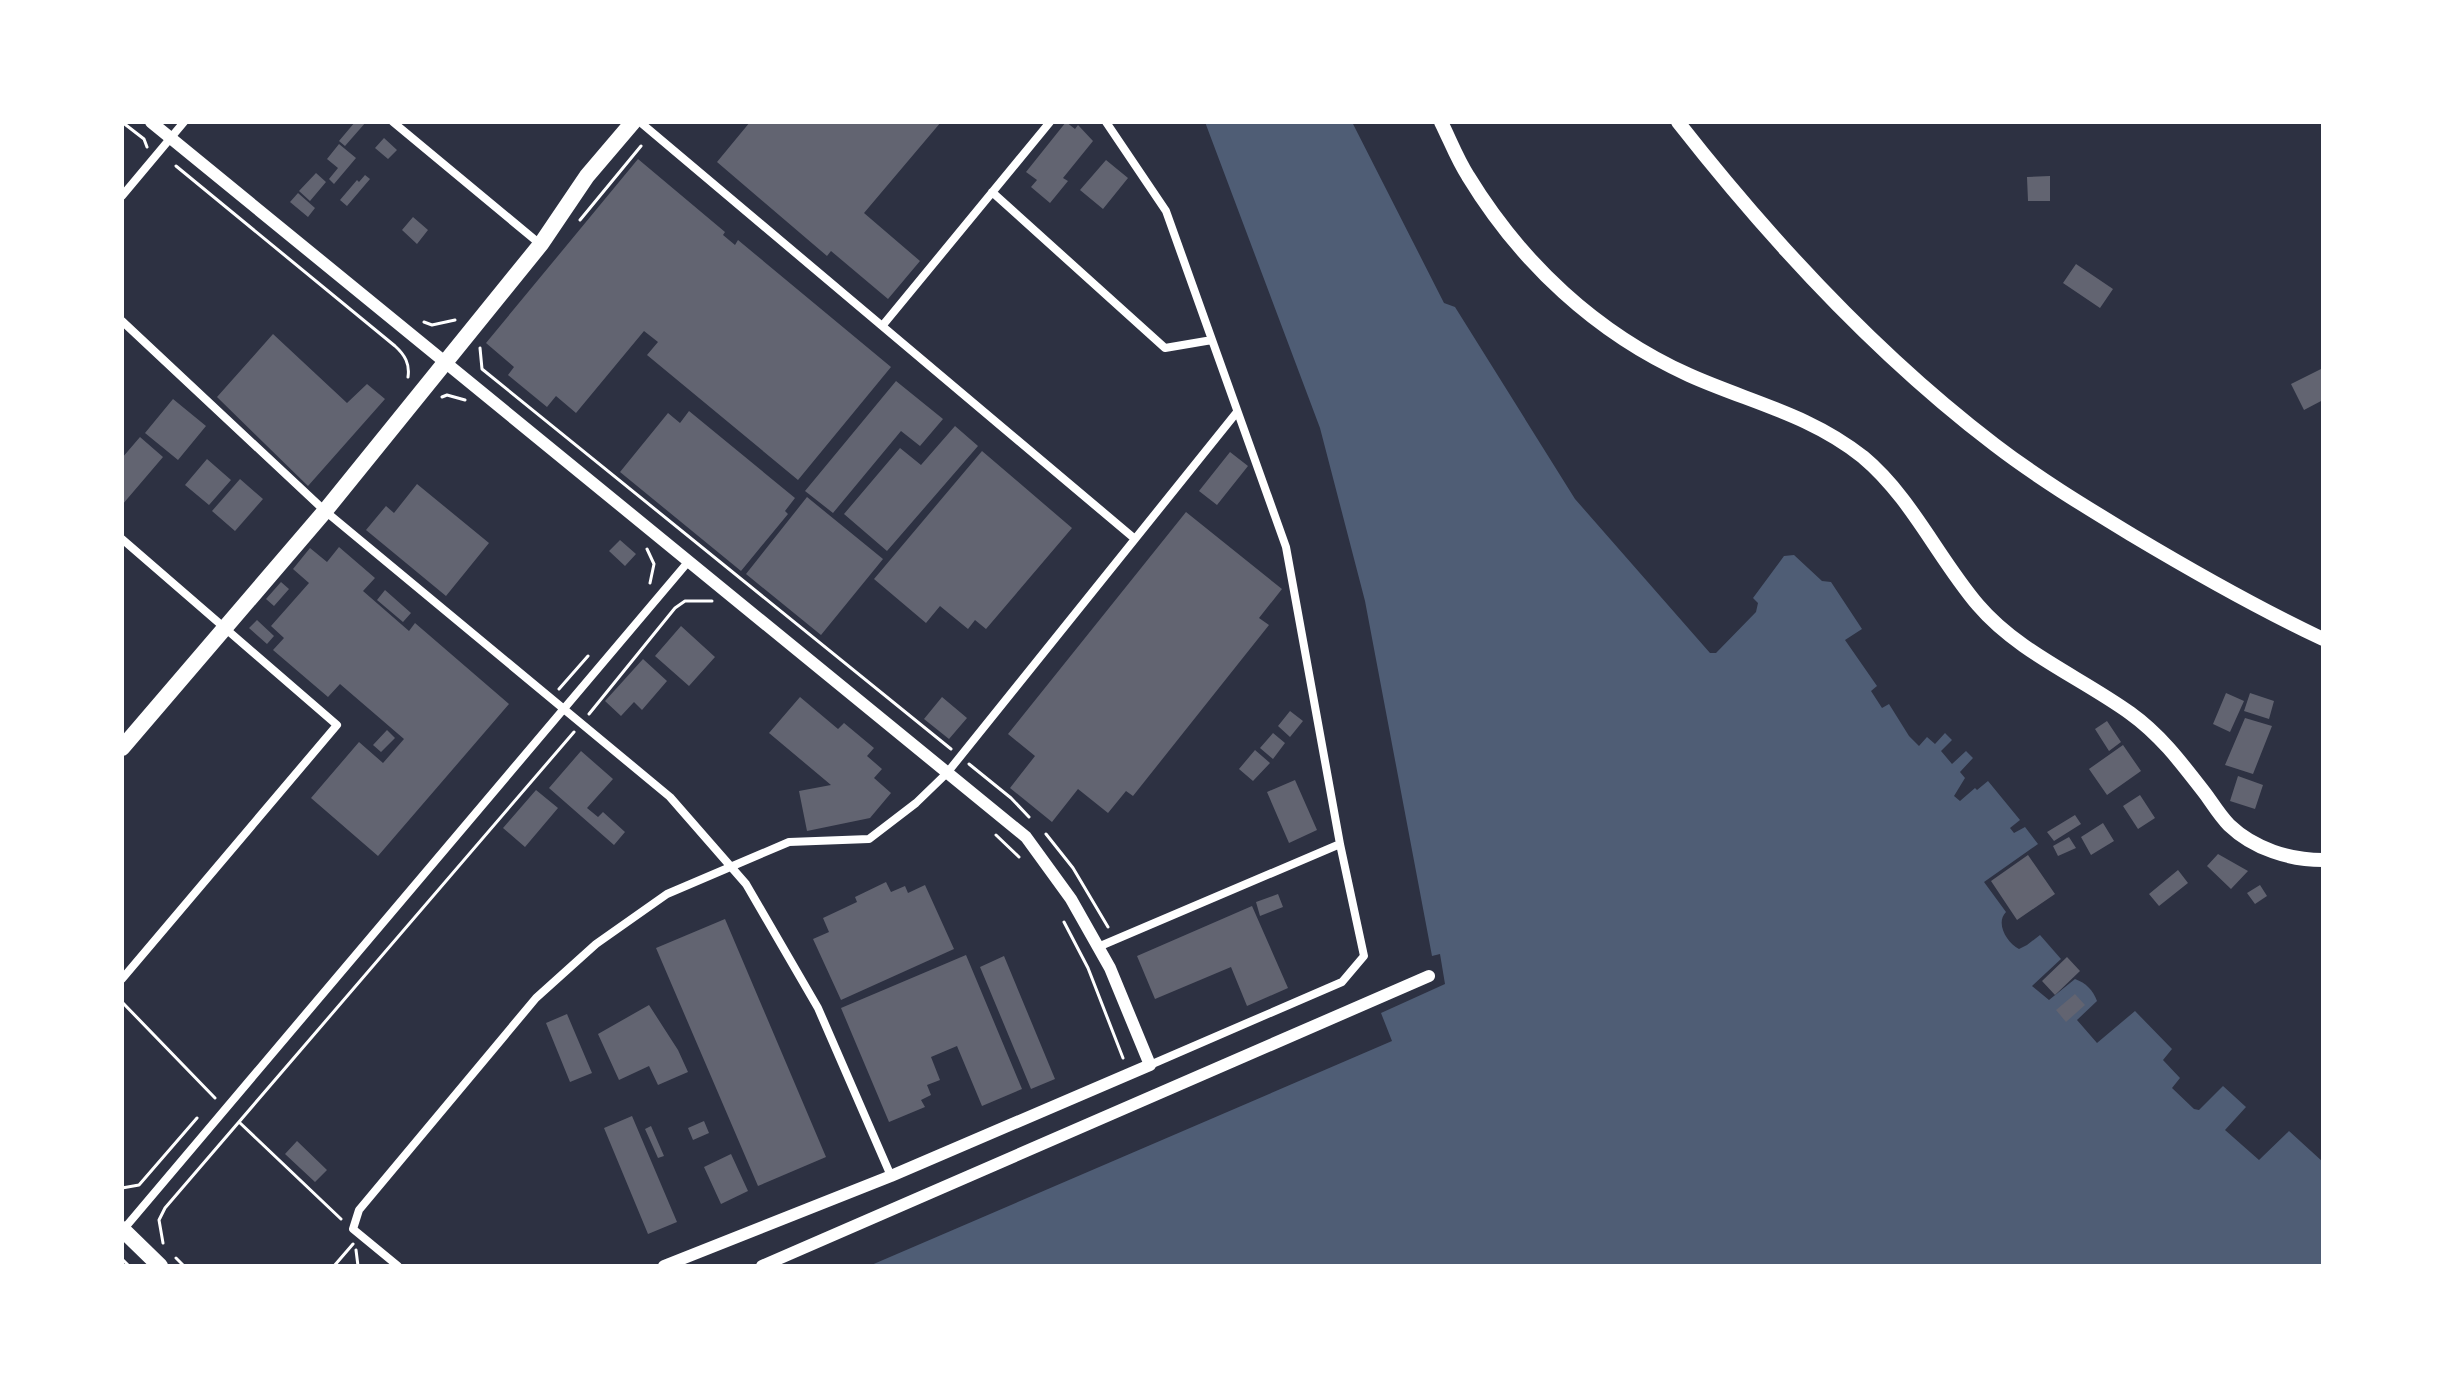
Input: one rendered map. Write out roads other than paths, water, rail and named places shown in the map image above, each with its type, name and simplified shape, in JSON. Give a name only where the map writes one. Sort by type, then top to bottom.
[{"type":"main road","points":[[122,748],[325,511],[541,244],[587,176],[633,122]]},
{"type":"main road","points":[[1441,122],[1466,174],[1501,226],[1540,272],[1588,315],[1635,347],[1690,375],[1798,417],[1837,438],[1865,459],[1896,492],[1977,604],[2006,633],[2131,714],[2165,742],[2230,826],[2272,853],[2323,860]]},
{"type":"main road","points":[[1678,122],[1718,174],[1806,271],[1906,369],[1995,445],[2086,507],[2204,578],[2323,639]]},
{"type":"main road","points":[[122,1230],[160,1266]]},
{"type":"street","points":[[151,122],[1026,837],[1071,899],[1110,968],[1150,1065]]},
{"type":"street","points":[[122,196],[184,122]]},
{"type":"street","points":[[393,122],[541,244]]},
{"type":"street","points":[[640,122],[1135,539]]},
{"type":"street","points":[[883,325],[1050,122]]},
{"type":"street","points":[[664,1266],[684,1263],[1342,982],[1364,956],[1340,844],[1286,547],[1166,211],[1106,122]]},
{"type":"street","points":[[992,192],[1165,348],[1212,340]]},
{"type":"street","points":[[122,321],[325,511],[670,797],[746,884],[818,1008],[891,1176]]},
{"type":"street","points":[[398,1266],[353,1229],[359,1210],[536,998],[596,944],[667,894],[789,842],[869,839],[916,803],[947,773],[1237,412]]},
{"type":"street","points":[[122,539],[337,725],[122,979]]},
{"type":"street","points":[[122,1230],[688,562]]},
{"type":"street","points":[[1098,947],[1340,844]]},
{"type":"street","points":[[762,1266],[1429,976]]},
{"type":"water","points":[[1205,122],[1352,122],[1444,303],[1455,307],[1575,499],[1710,653],[1716,653],[1756,612],[1758,603],[1753,598],[1784,556],[1794,555],[1822,581],[1831,582],[1862,629],[1845,640],[1877,686],[1871,691],[1882,708],[1889,704],[1919,746],[1927,737],[1935,744],[1945,733],[1952,740],[1941,751],[1952,764],[1966,751],[1973,758],[1960,772],[1965,778],[1954,796],[1960,801],[1988,781],[2020,820],[2010,828],[2014,833],[2025,827],[2038,844],[1984,882],[2006,912],[2002,927],[2010,942],[2019,949],[2040,935],[2061,959],[2032,986],[2049,1000],[2075,979],[2086,985],[2097,1001],[2077,1020],[2097,1043],[2135,1011],[2172,1049],[2163,1060],[2180,1078],[2172,1088],[2194,1109],[2199,1110],[2223,1086],[2246,1107],[2225,1130],[2259,1160],[2289,1131],[2323,1162],[2323,1266],[869,1266],[1392,1041],[1381,1013],[1445,984],[1440,954],[1432,956],[1365,601],[1320,428]]}]
